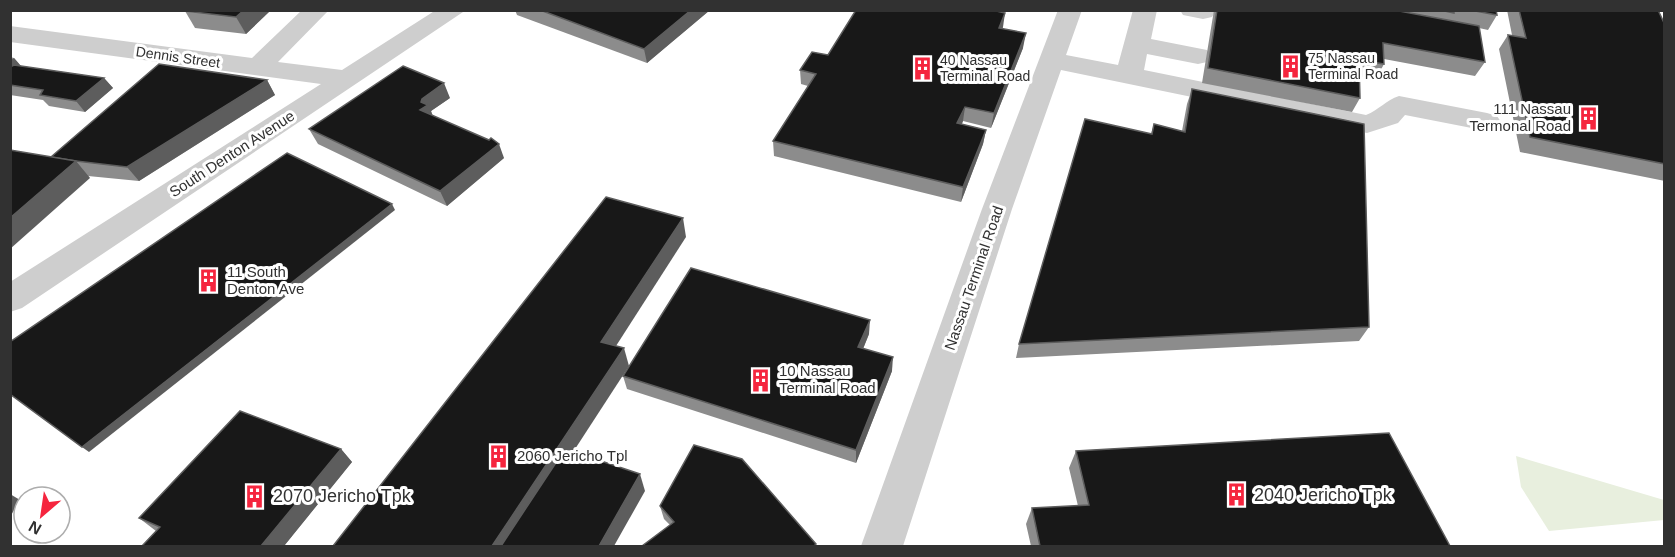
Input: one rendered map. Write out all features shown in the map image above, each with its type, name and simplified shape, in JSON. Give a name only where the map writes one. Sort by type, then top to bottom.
[{"type":"street","points":[[258,67],[317,10]]},
{"type":"street","name":"South Denton Avenue","points":[[10,299],[453,10]]},
{"type":"street","name":"Nassau Terminal Road","points":[[882,546],[997,209],[1070,10]]},
{"type":"street","points":[[1129,76],[1145,10]]},
{"type":"street","name":"Dennis Street","points":[[10,34],[346,79]]},
{"type":"street","points":[[1137,44],[1198,56]]},
{"type":"street","points":[[1053,60],[1366,124],[1388,117],[1399,105],[1487,122]]},
{"type":"green space","points":[[1516,456],[1664,500],[1664,520],[1549,531],[1521,487]]},
{"type":"building","points":[[186,10],[244,10],[236,17]]},
{"type":"building","points":[[540,10],[691,10],[644,49]]},
{"type":"building","points":[[856,10],[992,10],[1005,13],[999,28],[1026,33],[994,113],[965,107],[957,123],[986,130],[963,187],[773,141],[816,74],[800,70],[812,52],[828,55]]},
{"type":"building","name":"75 Nassau Terminal Road","points":[[1217,10],[1394,10],[1479,26],[1485,62],[1383,43],[1384,64],[1359,60],[1360,98],[1208,68]]},
{"type":"building","points":[[1470,10],[1496,10],[1497,15]]},
{"type":"building","name":"111 Nassau Termonal Road","points":[[1519,10],[1658,10],[1665,25],[1665,164],[1530,137],[1508,35],[1526,38]]},
{"type":"building","points":[[159,64],[267,80],[127,167],[51,157]]},
{"type":"building","points":[[14,65],[104,78],[76,101],[40,95],[43,90],[10,85],[10,67]]},
{"type":"building","points":[[403,66],[444,83],[422,99],[421,102],[428,105],[420,110],[489,140],[491,138],[499,144],[440,191],[309,129]]},
{"type":"building","points":[[1192,89],[1364,124],[1369,327],[1019,344],[1085,119],[1152,134],[1154,124],[1185,132]]},
{"type":"building","points":[[10,150],[76,161],[10,218]]},
{"type":"building","name":"11 South Denton Ave","points":[[287,153],[392,204],[82,447],[10,394],[10,342]]},
{"type":"building","name":"2060 Jericho Tpl","points":[[606,197],[683,218],[601,342],[624,348],[492,546],[333,546]]},
{"type":"building","name":"10 Nassau Terminal Road","points":[[691,268],[870,320],[858,347],[893,357],[856,450],[623,376]]},
{"type":"building","name":"2070 Jericho Tpk","points":[[240,411],[341,449],[261,546],[142,546],[160,527],[139,518]]},
{"type":"building","name":"2040 Jericho Tpk","points":[[1389,433],[1450,546],[1040,546],[1032,508],[1089,505],[1076,451]]},
{"type":"building","points":[[694,445],[742,459],[816,544],[814,546],[642,546],[674,522],[660,506]]},
{"type":"building","points":[[565,449],[640,474],[599,546],[501,546]]},
{"type":"place","name":"75 Nassau Terminal Road","points":[[1290,66]]},
{"type":"place","name":"40 Nassau Terminal Road","points":[[922,68]]},
{"type":"place","name":"111 Nassau Termonal Road","points":[[1589,118]]},
{"type":"place","name":"11 South Denton Ave","points":[[209,281]]},
{"type":"place","name":"10 Nassau Terminal Road","points":[[761,380]]},
{"type":"place","name":"2060 Jericho Tpl","points":[[499,456]]},
{"type":"place","name":"2040 Jericho Tpk","points":[[1236,495]]},
{"type":"place","name":"2070 Jericho Tpk","points":[[255,496]]}]
